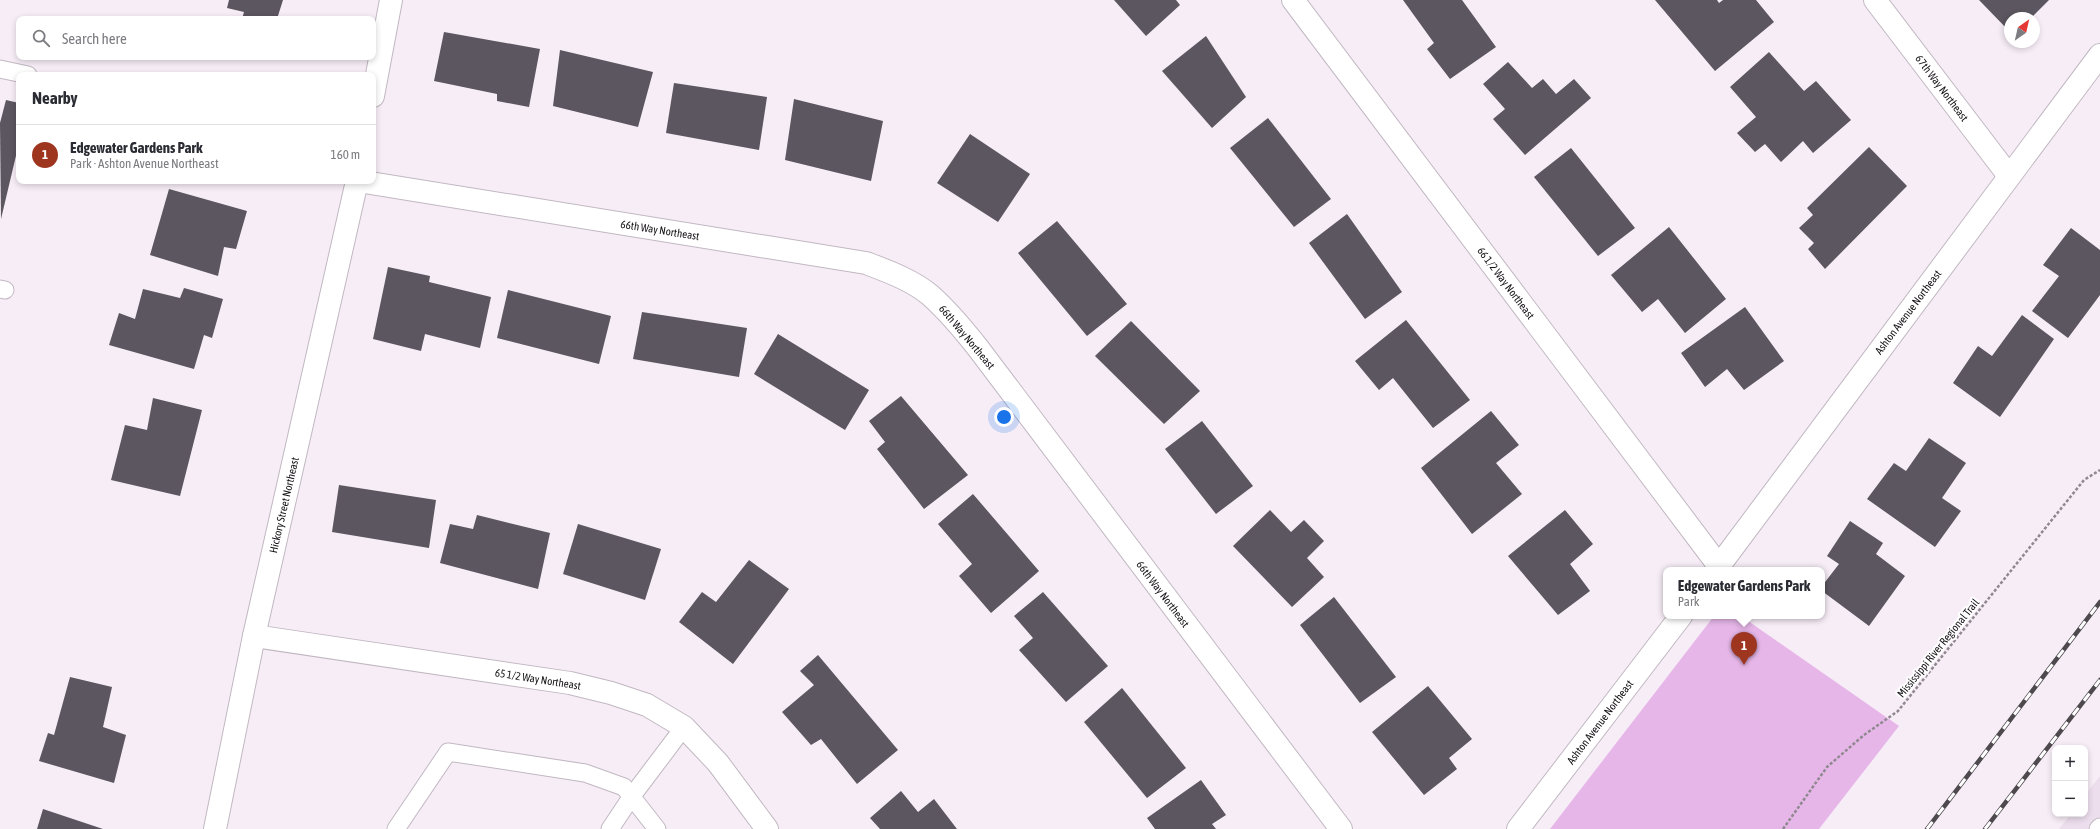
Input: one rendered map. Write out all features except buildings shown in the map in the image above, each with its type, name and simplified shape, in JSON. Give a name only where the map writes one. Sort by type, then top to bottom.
[{"type":"street","points":[[376,80],[391,0]]},
{"type":"street","name":"66 1/2 Way Northeast","points":[[1293,0],[1717,567]]},
{"type":"street","name":"67th Way Northeast","points":[[1874,0],[2009,176]]},
{"type":"street","name":"Ashton Avenue Northeast","points":[[1719,567],[2100,55]]},
{"type":"street","name":"Hickory Street Northeast","points":[[215,829],[254,636],[357,184]]},
{"type":"street","name":"66th Way Northeast","points":[[376,184],[866,263],[897,275],[929,294],[956,321],[978,348],[1340,829]]},
{"type":"street","name":"Ashton Avenue Northeast","points":[[1518,829],[1679,619]]},
{"type":"street","name":"65 1/2 Way Northeast","points":[[254,636],[570,683],[647,704],[684,727],[718,763],[767,829]]},
{"type":"lane","points":[[0,68],[16,72]]},
{"type":"lane","points":[[610,829],[632,796],[684,727]]},
{"type":"lane","points":[[396,829],[448,752],[585,773],[624,787],[657,829]]},
{"type":"path","name":"Mississippi River Regional Trail","points":[[1783,829],[1827,767],[1864,735],[1898,711],[2084,480],[2100,470]]},
{"type":"shaded area","points":[[1712,619],[1745,619],[1899,726],[1819,829],[1550,829]]},
{"type":"shaded area","points":[[2100,776],[2100,829],[2059,829],[2069,817],[2088,817],[2088,791]]},
{"type":"railway","points":[[1927,829],[2100,602]]},
{"type":"railway","points":[[1985,829],[2100,680]]},
{"type":"place","name":"Edgewater Gardens Park","points":[[1744,665]]}]
